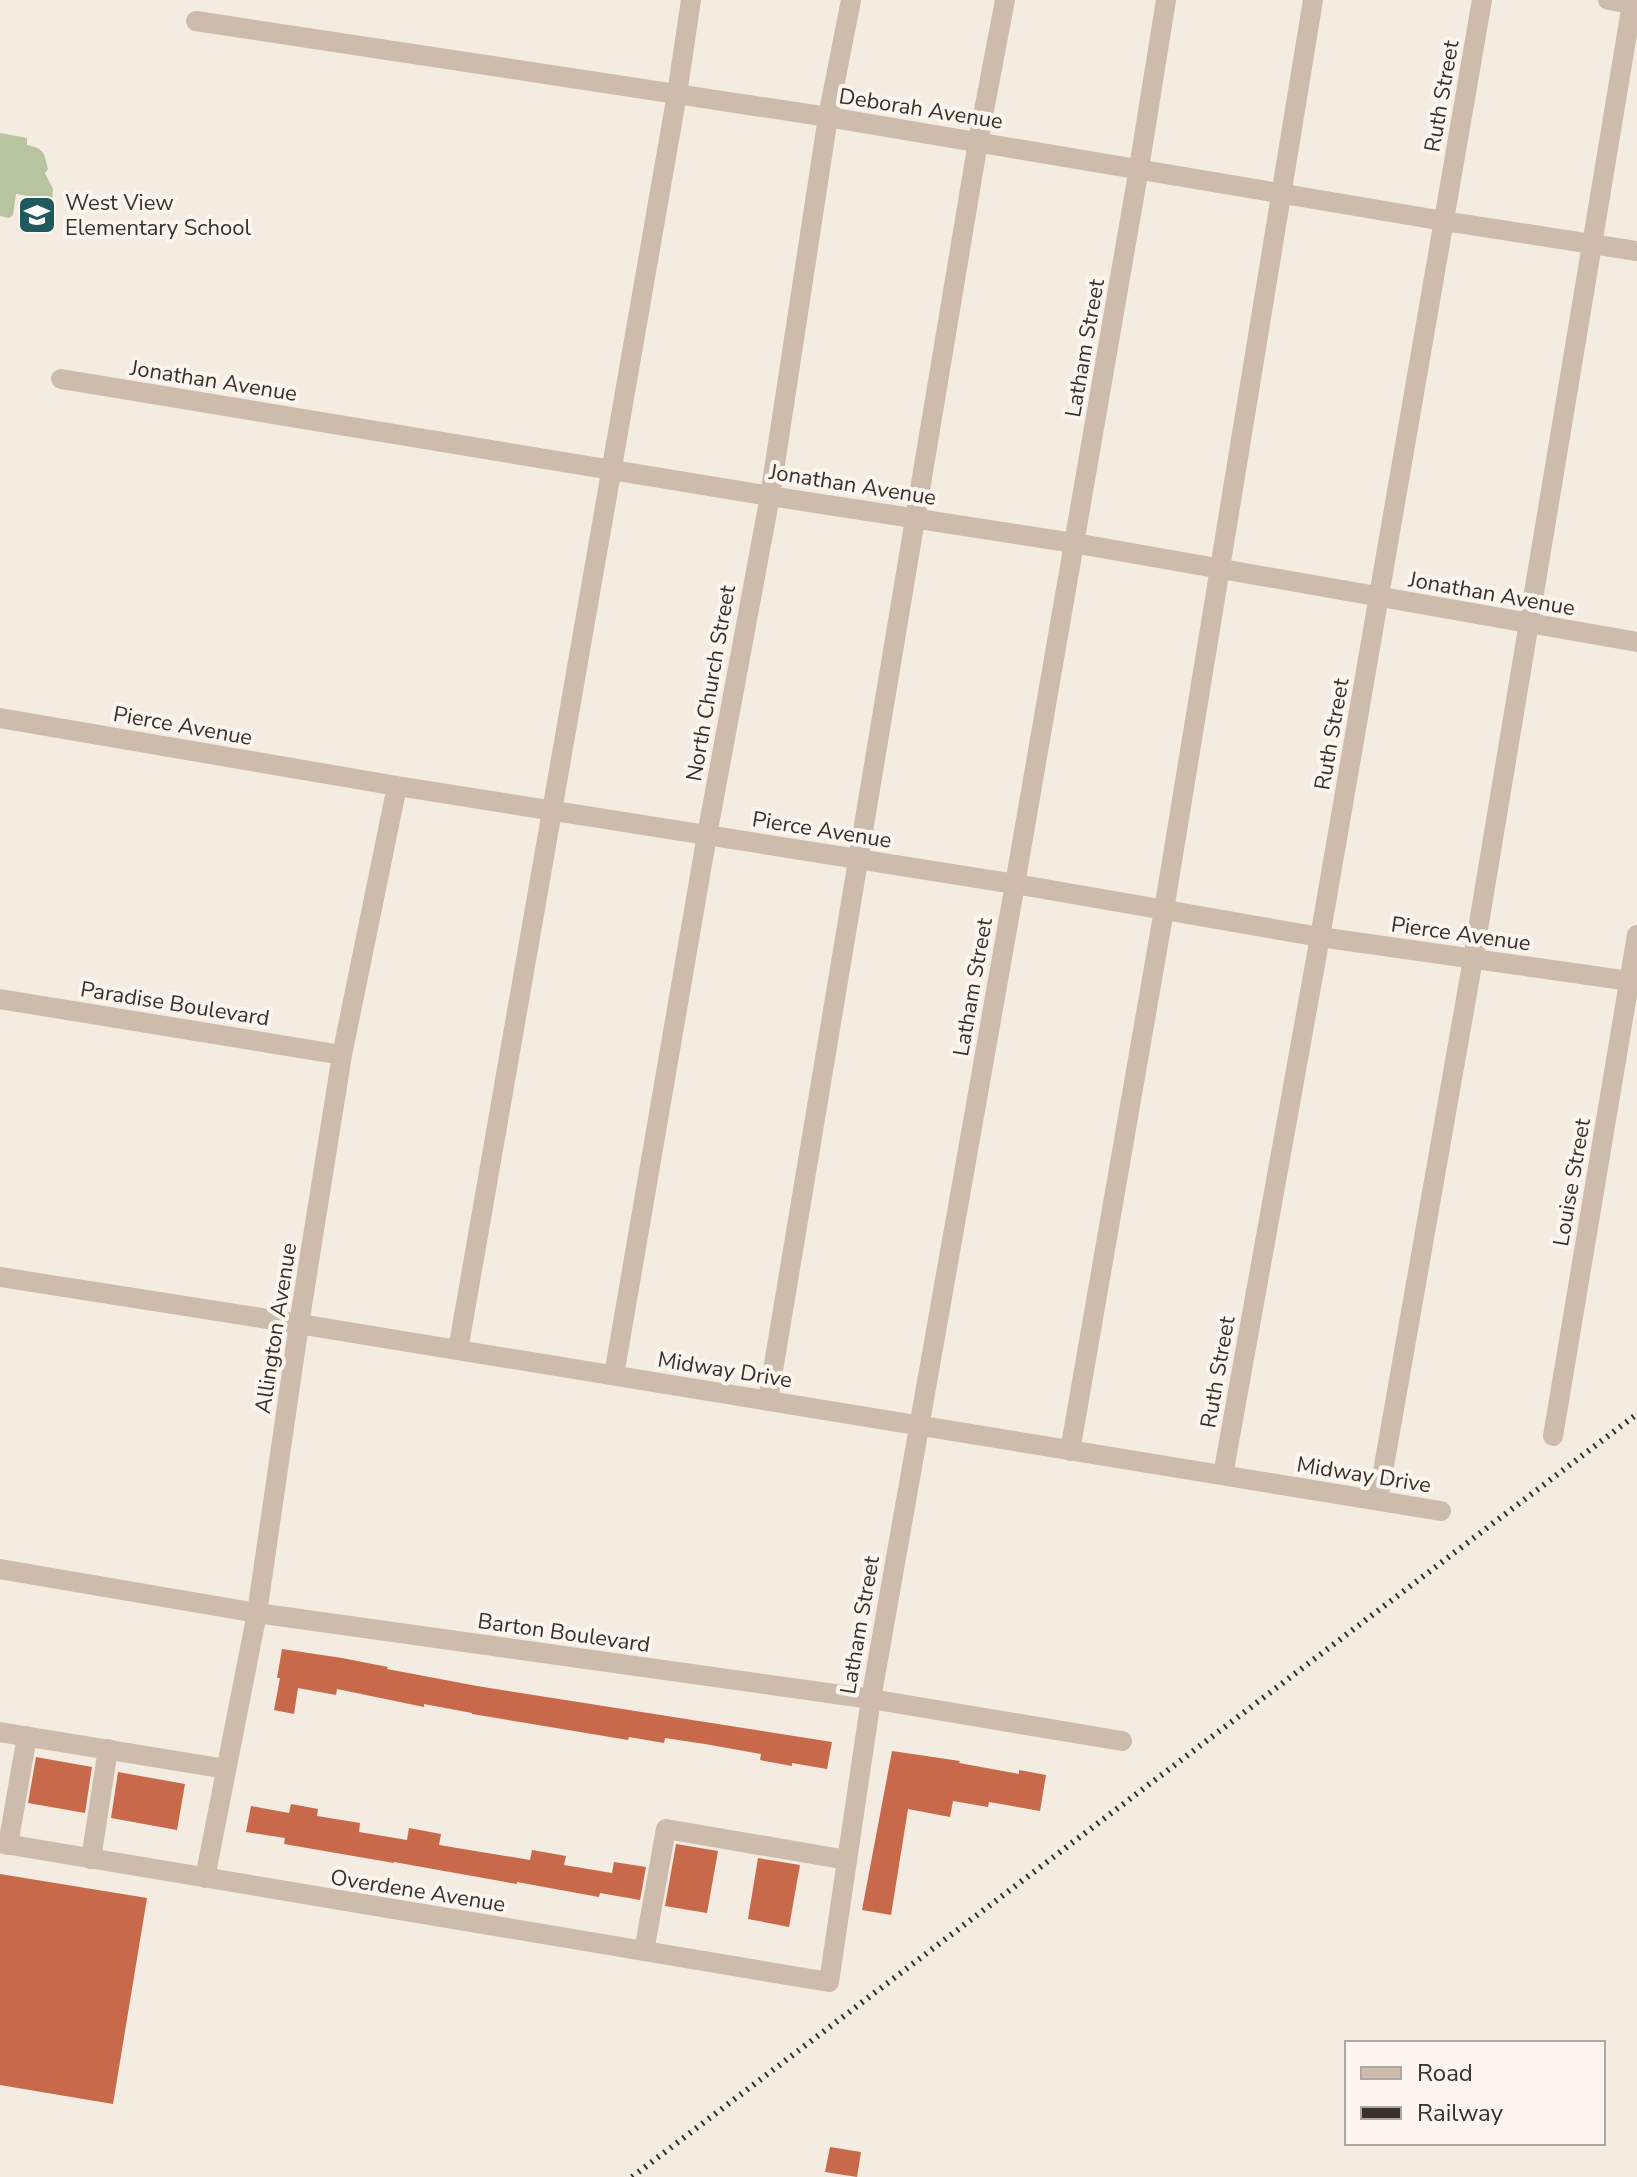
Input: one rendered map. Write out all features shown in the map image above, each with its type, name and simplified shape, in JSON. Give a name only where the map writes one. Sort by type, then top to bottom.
[{"type":"street","points":[[458,1350],[691,0]]},
{"type":"street","name":"North Church Street","points":[[614,1375],[707,835],[770,496],[828,117],[851,0]]},
{"type":"street","points":[[768,1400],[978,142],[1005,0]]},
{"type":"street","name":"Latham Street","points":[[829,1982],[871,1699],[1015,884],[1166,0]]},
{"type":"street","points":[[1070,1451],[1164,910],[1313,0]]},
{"type":"street","name":"Ruth Street","points":[[1223,1475],[1320,937],[1482,0]]},
{"type":"street","points":[[1378,1500],[1634,4],[1608,0]]},
{"type":"street","name":"Deborah Avenue","points":[[196,21],[828,117],[1637,251]]},
{"type":"street","name":"Jonathan Avenue","points":[[61,379],[1074,543],[1637,642]]},
{"type":"street","name":"Pierce Avenue","points":[[0,718],[1320,937],[1633,982]]},
{"type":"street","name":"Allington Avenue","points":[[205,1878],[257,1613],[342,1055],[397,786]]},
{"type":"street","name":"Louise Street","points":[[1553,1436],[1633,982],[1637,935]]},
{"type":"street","name":"Paradise Boulevard","points":[[0,999],[342,1055]]},
{"type":"street","name":"Midway Drive","points":[[0,1277],[1441,1511]]},
{"type":"street","name":"Barton Boulevard","points":[[0,1569],[257,1613],[871,1699],[1122,1741]]},
{"type":"street","points":[[0,1732],[226,1769]]},
{"type":"street","points":[[4,1844],[27,1736]]},
{"type":"street","points":[[91,1859],[108,1749]]},
{"type":"street","points":[[644,1951],[666,1829],[847,1860]]},
{"type":"street","name":"Overdene Avenue","points":[[4,1844],[829,1982]]},
{"type":"green space","points":[[0,133],[27,138],[27,145],[43,152],[48,169],[45,173],[53,189],[52,200],[16,194],[13,215],[9,218],[0,216]]},
{"type":"building","points":[[282,1649],[477,1686],[832,1742],[827,1769],[760,1760],[761,1754],[705,1744],[665,1738],[664,1743],[629,1737],[628,1740],[424,1704],[424,1707],[337,1689],[336,1695],[298,1688],[294,1714],[274,1710]]},
{"type":"building","points":[[892,1751],[1019,1774],[1019,1770],[1046,1775],[1040,1811],[989,1802],[988,1807],[953,1801],[950,1817],[908,1809],[891,1915],[862,1910]]},
{"type":"building","points":[[36,1757],[92,1767],[85,1813],[28,1803]]},
{"type":"building","points":[[118,1772],[185,1784],[177,1830],[111,1818]]},
{"type":"building","points":[[291,1804],[318,1809],[317,1816],[360,1823],[359,1832],[407,1840],[409,1828],[441,1834],[439,1845],[530,1860],[532,1850],[566,1856],[564,1865],[612,1873],[614,1862],[646,1867],[640,1900],[600,1893],[599,1897],[394,1863],[284,1844],[285,1838],[246,1832],[251,1806],[289,1813]]},
{"type":"building","points":[[676,1844],[718,1851],[707,1913],[665,1906]]},
{"type":"building","points":[[758,1858],[800,1865],[789,1927],[748,1919]]},
{"type":"building","points":[[0,1874],[147,1898],[113,2104],[0,2085]]},
{"type":"building","points":[[830,2147],[861,2152],[857,2177],[825,2172]]},
{"type":"railway","points":[[632,2177],[1637,1414]]},
{"type":"place","name":"West View Elementary School","points":[[37,215]]}]
